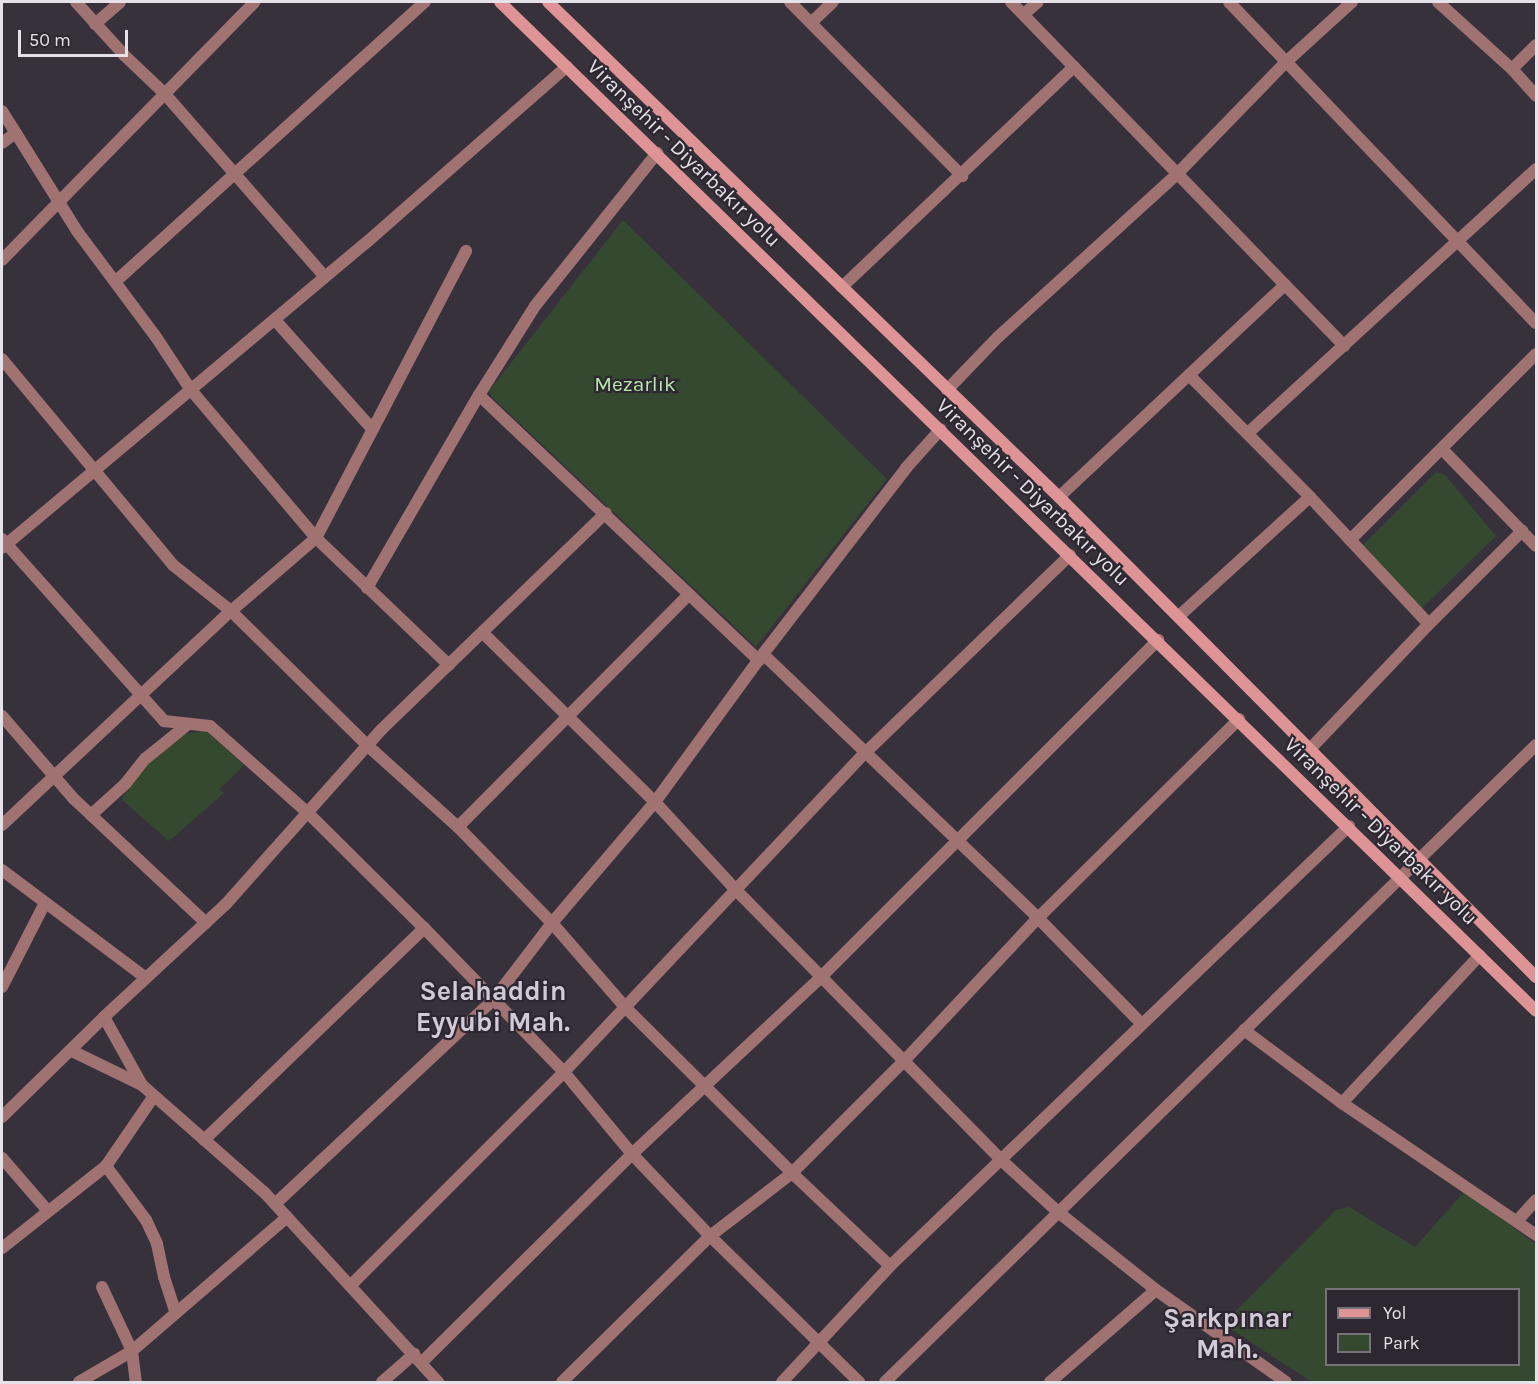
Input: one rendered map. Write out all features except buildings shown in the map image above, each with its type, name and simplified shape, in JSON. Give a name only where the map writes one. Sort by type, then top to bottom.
[{"type":"main road","name":"Viranşehir - Diyarbakır yolu","points":[[500,2],[1239,718],[1536,1011]]},
{"type":"main road","name":"Viranşehir - Diyarbakır yolu","points":[[548,2],[1059,497],[1536,977]]},
{"type":"street","points":[[76,2],[164,93],[325,277]]},
{"type":"street","points":[[95,24],[120,2]]},
{"type":"street","points":[[2,260],[255,2]]},
{"type":"street","points":[[116,281],[425,2]]},
{"type":"street","points":[[790,2],[962,176]]},
{"type":"street","points":[[812,22],[833,2]]},
{"type":"street","points":[[1011,2],[1344,346]]},
{"type":"street","points":[[1024,14],[1038,2]]},
{"type":"street","points":[[1229,2],[1536,323]]},
{"type":"street","points":[[947,390],[998,337],[1178,174],[1286,62],[1352,2]]},
{"type":"street","points":[[1438,2],[1512,69],[1536,96]]},
{"type":"street","points":[[1512,69],[1536,45]]},
{"type":"street","points":[[567,66],[275,320],[96,470],[3,544],[164,721],[210,726],[308,813],[564,1072],[632,1154],[710,1236],[820,1341],[859,1383]]},
{"type":"street","points":[[842,287],[1074,68]]},
{"type":"street","points":[[2,111],[59,201],[191,390],[316,538],[449,665]]},
{"type":"street","points":[[2,143],[16,133]]},
{"type":"street","points":[[367,588],[479,395],[535,306],[657,153]]},
{"type":"street","points":[[1248,432],[1459,243],[1536,169]]},
{"type":"street","points":[[2,825],[231,611],[316,538],[466,251]]},
{"type":"street","points":[[1059,497],[1285,285]]},
{"type":"street","points":[[275,320],[373,430]]},
{"type":"street","points":[[1350,540],[1536,354]]},
{"type":"street","points":[[2,358],[173,565],[231,611],[368,746],[458,827],[552,923],[626,1008],[792,1173],[890,1266]]},
{"type":"street","points":[[1189,375],[1248,432],[1429,624]]},
{"type":"street","points":[[479,395],[689,594],[865,753],[957,840],[1038,918],[1141,1023]]},
{"type":"street","points":[[275,1204],[494,999],[552,923],[655,802],[906,468],[941,429]]},
{"type":"street","points":[[1442,449],[1536,546]]},
{"type":"street","points":[[1179,616],[1310,497]]},
{"type":"street","points":[[2,1118],[104,1017],[206,923],[368,746],[606,513]]},
{"type":"street","points":[[1310,749],[1429,624],[1522,531]]},
{"type":"street","points":[[351,1285],[626,1008],[735,889],[865,753],[1070,555]]},
{"type":"street","points":[[458,827],[689,594]]},
{"type":"street","points":[[483,633],[655,802],[735,889],[1000,1159],[1058,1212],[1156,1290],[1284,1382]]},
{"type":"street","points":[[382,1383],[418,1358],[821,977],[1158,640]]},
{"type":"street","points":[[2,716],[91,815],[206,923]]},
{"type":"street","points":[[562,1383],[710,1236],[792,1173],[904,1061],[1038,918],[1239,718]]},
{"type":"street","points":[[91,815],[126,783],[145,759],[188,724]]},
{"type":"street","points":[[885,1383],[1536,745]]},
{"type":"street","points":[[782,1383],[890,1266],[1349,826]]},
{"type":"street","points":[[2,870],[146,978]]},
{"type":"street","points":[[2,987],[45,903]]},
{"type":"street","points":[[204,1140],[424,928]]},
{"type":"street","points":[[1342,1103],[1480,955]]},
{"type":"street","points":[[104,1017],[142,1085]]},
{"type":"street","points":[[1244,1030],[1342,1103],[1536,1235]]},
{"type":"street","points":[[72,1051],[142,1085],[275,1204],[418,1358],[438,1383]]},
{"type":"street","points":[[2,1248],[105,1166],[154,1096]]},
{"type":"street","points":[[2,1158],[47,1210]]},
{"type":"street","points":[[105,1166],[146,1220],[157,1245],[164,1277],[176,1313]]},
{"type":"street","points":[[1517,1221],[1536,1200]]},
{"type":"street","points":[[79,1383],[132,1351],[287,1217]]},
{"type":"street","points":[[102,1287],[132,1351],[136,1383]]},
{"type":"street","points":[[1050,1383],[1156,1290]]},
{"type":"green space","name":"Mezarlık","points":[[623,220],[887,479],[756,647],[492,397],[489,391]]},
{"type":"green space","points":[[1436,472],[1445,475],[1496,536],[1421,609],[1363,545]]},
{"type":"green space","points":[[205,730],[244,765],[220,789],[224,793],[169,841],[122,800],[123,796],[149,759],[177,736]]},
{"type":"green space","points":[[1464,1192],[1536,1244],[1536,1382],[1312,1382],[1223,1324],[1336,1210],[1349,1207],[1415,1247]]},
{"type":"district","name":"Selahaddin Eyyubi Mah.","points":[[493,1006]]},
{"type":"district","name":"Şarkpınar Mah.","points":[[1227,1334]]}]
